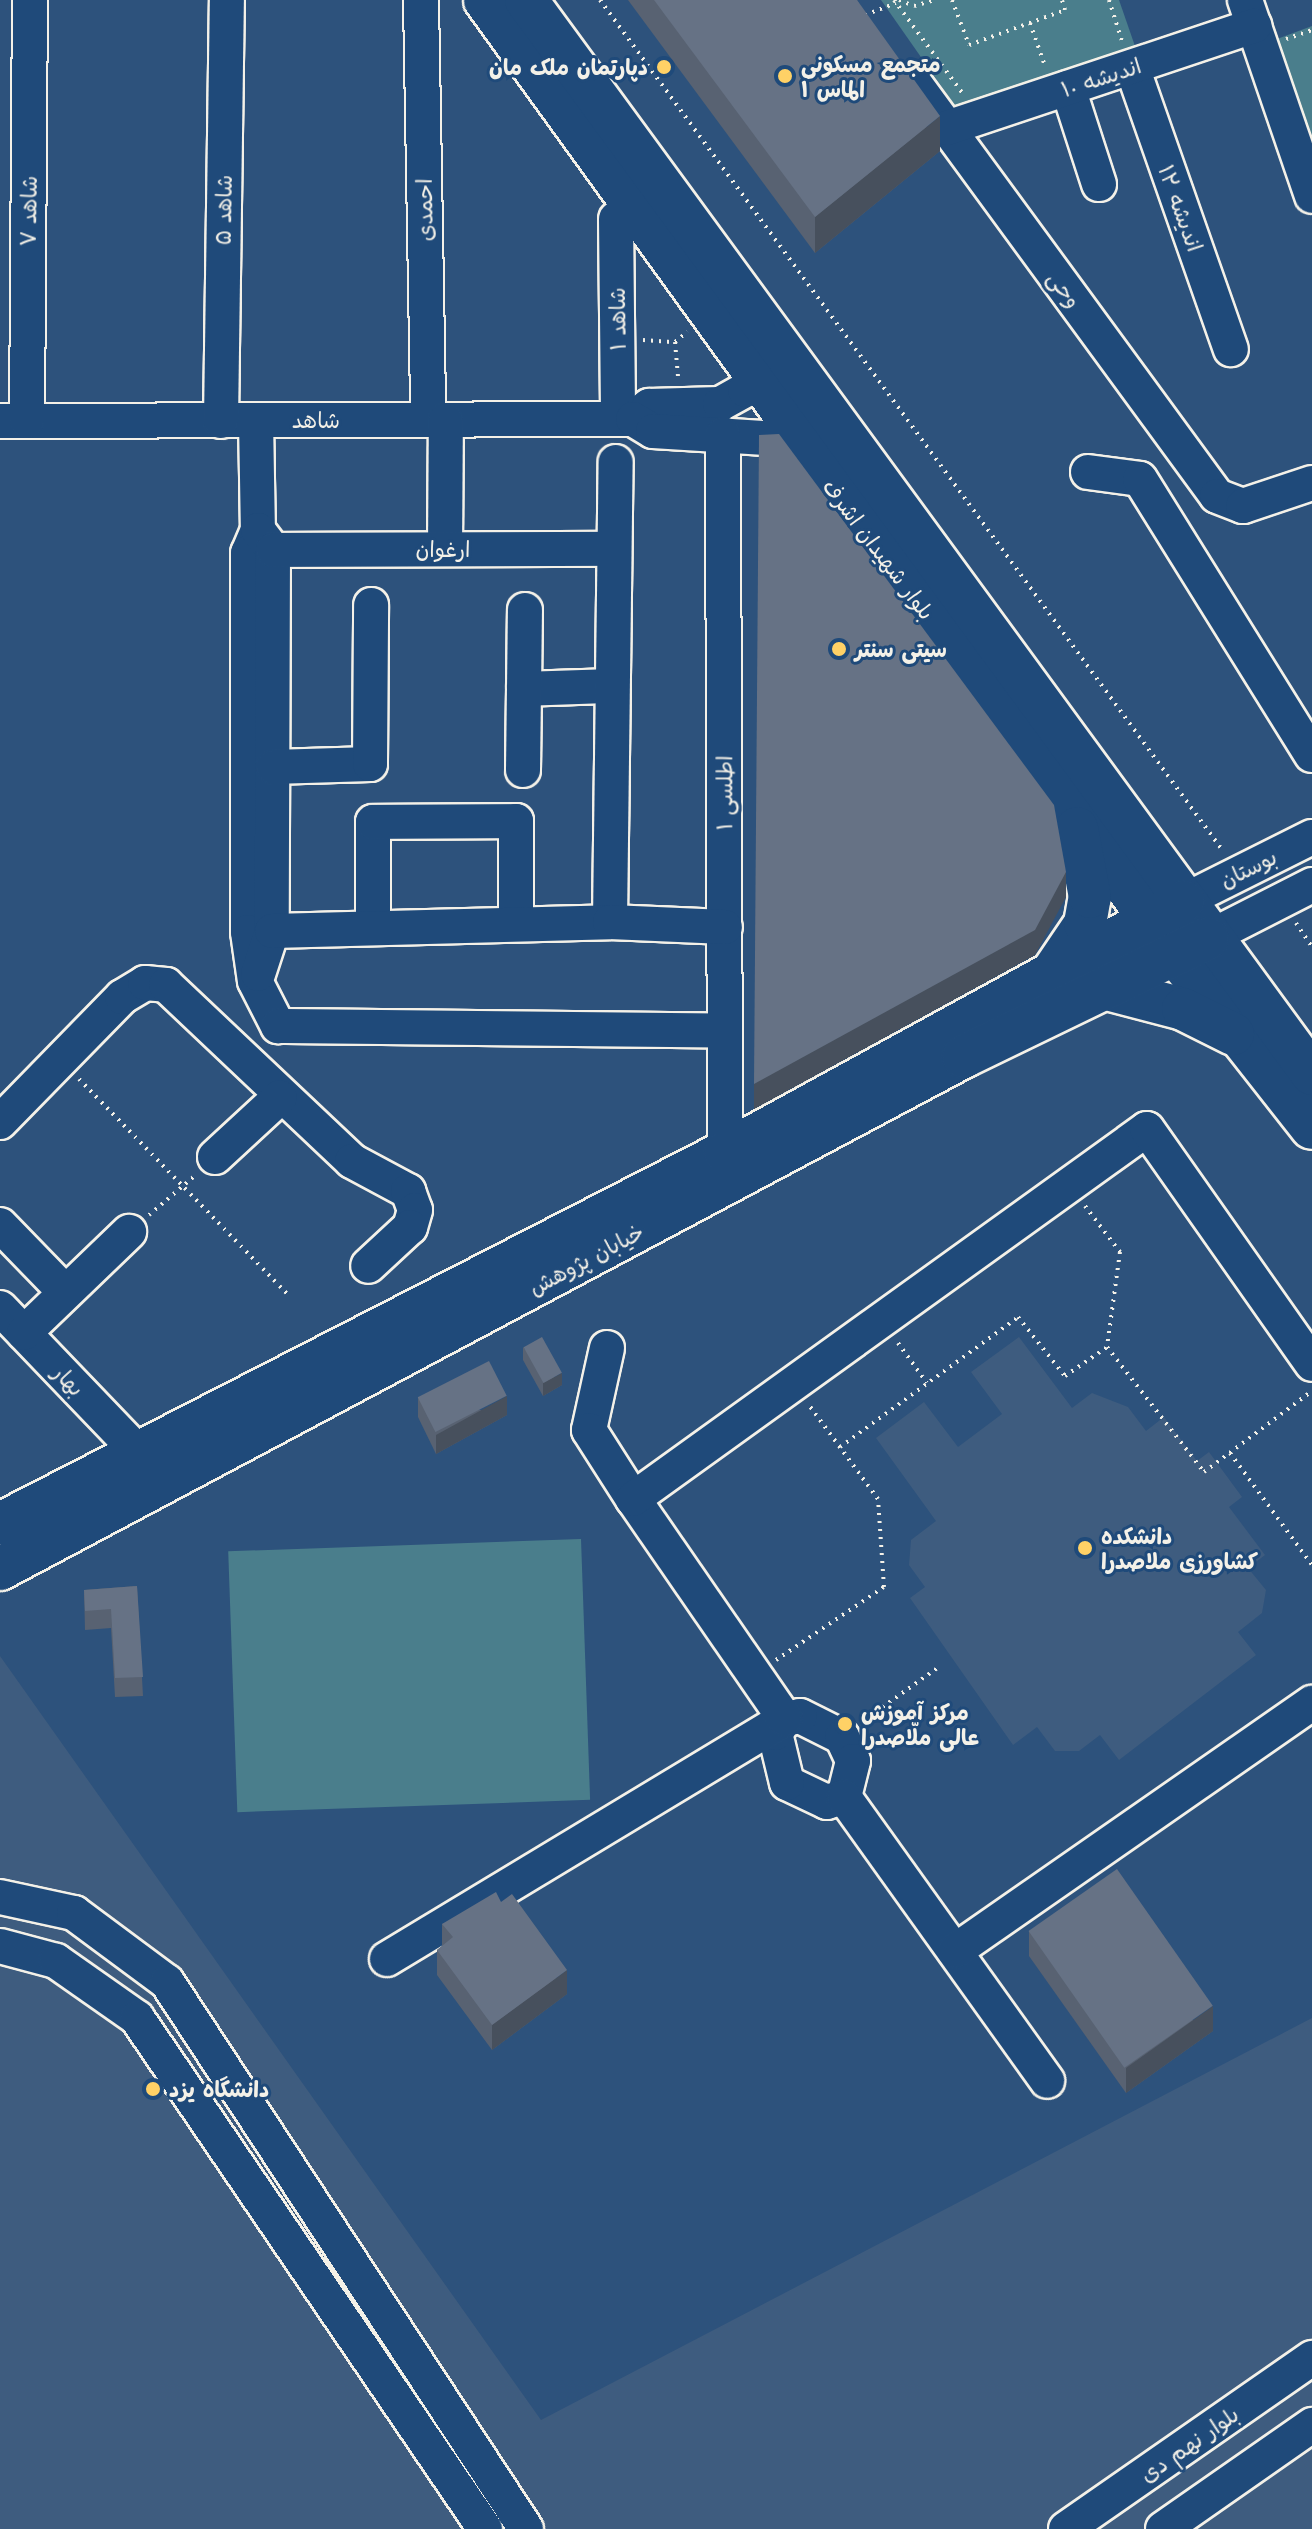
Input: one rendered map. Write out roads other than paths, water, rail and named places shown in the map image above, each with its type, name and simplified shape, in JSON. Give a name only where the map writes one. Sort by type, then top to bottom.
[{"type":"main road","name":"بلوار شهیدان اشرف","points":[[485,0],[1168,909],[1250,1042],[1312,1128]]},
{"type":"main road","name":"بلوار شهیدان اشرف","points":[[526,0],[649,218],[798,440],[1069,804],[1168,909]]},
{"type":"main road","points":[[1053,972],[1085,924],[1090,897],[1089,865],[1069,804]]},
{"type":"main road","name":"خیابان پژوهش","points":[[0,1524],[137,1451],[725,1152],[1168,909]]},
{"type":"main road","name":"بلوار شهیدان اشرف","points":[[1192,946],[1312,1074]]},
{"type":"main road","name":"خیابان پژوهش","points":[[0,1569],[1103,988],[1192,946]]},
{"type":"main road","points":[[1103,988],[1183,1009],[1250,1042]]},
{"type":"street","name":"شاهد ۷","points":[[14,421],[30,0]]},
{"type":"street","name":"شاهد ۵","points":[[221,421],[227,0]]},
{"type":"street","name":"احمدی","points":[[421,0],[445,549]]},
{"type":"street","name":"اندیشه ۱۰","points":[[947,128],[1052,76],[1121,57],[1250,13]]},
{"type":"street","points":[[1250,13],[1312,196]]},
{"type":"street","name":"وحی","points":[[892,52],[1217,496],[1243,506],[1312,483]]},
{"type":"street","name":"اندیشه ۱۲","points":[[1121,57],[1231,349]]},
{"type":"street","points":[[1052,76],[1099,184]]},
{"type":"street","name":"شاهد ۱","points":[[626,419],[617,338],[649,218]]},
{"type":"street","name":"شاهد","points":[[626,419],[649,406],[720,404],[745,390],[754,374]]},
{"type":"street","name":"شاهد","points":[[14,421],[626,419],[653,431],[798,440]]},
{"type":"street","points":[[255,981],[272,931],[273,767],[265,540],[256,420]]},
{"type":"street","name":"اطلسی ۱","points":[[723,434],[725,1152]]},
{"type":"street","points":[[610,922],[616,462]]},
{"type":"street","points":[[1088,472],[1140,479],[1312,755]]},
{"type":"street","points":[[265,540],[248,553],[248,932],[255,981],[278,1026],[725,1031]]},
{"type":"street","name":"ارغوان","points":[[265,540],[445,549],[613,549]]},
{"type":"street","points":[[273,767],[370,764],[371,605]]},
{"type":"street","points":[[523,770],[525,610]]},
{"type":"street","points":[[524,689],[611,686]]},
{"type":"street","points":[[373,927],[373,822],[516,821],[516,924]]},
{"type":"street","name":"بوستان","points":[[1168,909],[1312,837]]},
{"type":"street","name":"بوستان","points":[[1192,946],[1312,885]]},
{"type":"street","points":[[272,931],[610,922],[725,927]]},
{"type":"street","points":[[0,1122],[122,997],[155,983],[184,999],[280,1097],[352,1161],[408,1191],[415,1210],[410,1227],[368,1266]]},
{"type":"street","points":[[215,1157],[280,1097]]},
{"type":"street","points":[[633,1499],[746,1402],[793,1384],[862,1324],[1147,1129],[1163,1142],[1274,1300],[1312,1364]]},
{"type":"street","points":[[0,1225],[65,1292]]},
{"type":"street","points":[[24,1333],[129,1232]]},
{"type":"street","name":"بهار","points":[[0,1308],[137,1451]]},
{"type":"street","points":[[607,1348],[589,1430],[785,1719]]},
{"type":"street","points":[[955,1951],[1312,1703]]},
{"type":"street","points":[[387,1959],[785,1719],[814,1717],[842,1737],[853,1761],[844,1797],[1047,2081]]},
{"type":"street","points":[[785,1719],[774,1744],[787,1783],[827,1802],[844,1797]]},
{"type":"street","points":[[0,1897],[74,1913],[167,1982],[526,2529]]},
{"type":"street","points":[[0,1946],[56,1961],[137,2018],[485,2529]]},
{"type":"street","name":"بلوار نهم دی","points":[[1066,2529],[1312,2358]]},
{"type":"street","points":[[394,2395],[424,2374]]},
{"type":"street","points":[[1163,2529],[1312,2425]]},
{"type":"place","name":"دپارتمان ملک مان","points":[[664,67]]},
{"type":"place","name":"متجمع مسکونی الماس ۱","points":[[785,76]]},
{"type":"place","name":"سیتی سنتر","points":[[839,649]]},
{"type":"place","name":"دانشکده کشاورزی ملاصدرا","points":[[1085,1548]]},
{"type":"place","name":"مرکز آموزش عالی ملّاصدرا","points":[[845,1724]]},
{"type":"place","name":"دانشگاه یزد","points":[[153,2089]]}]
